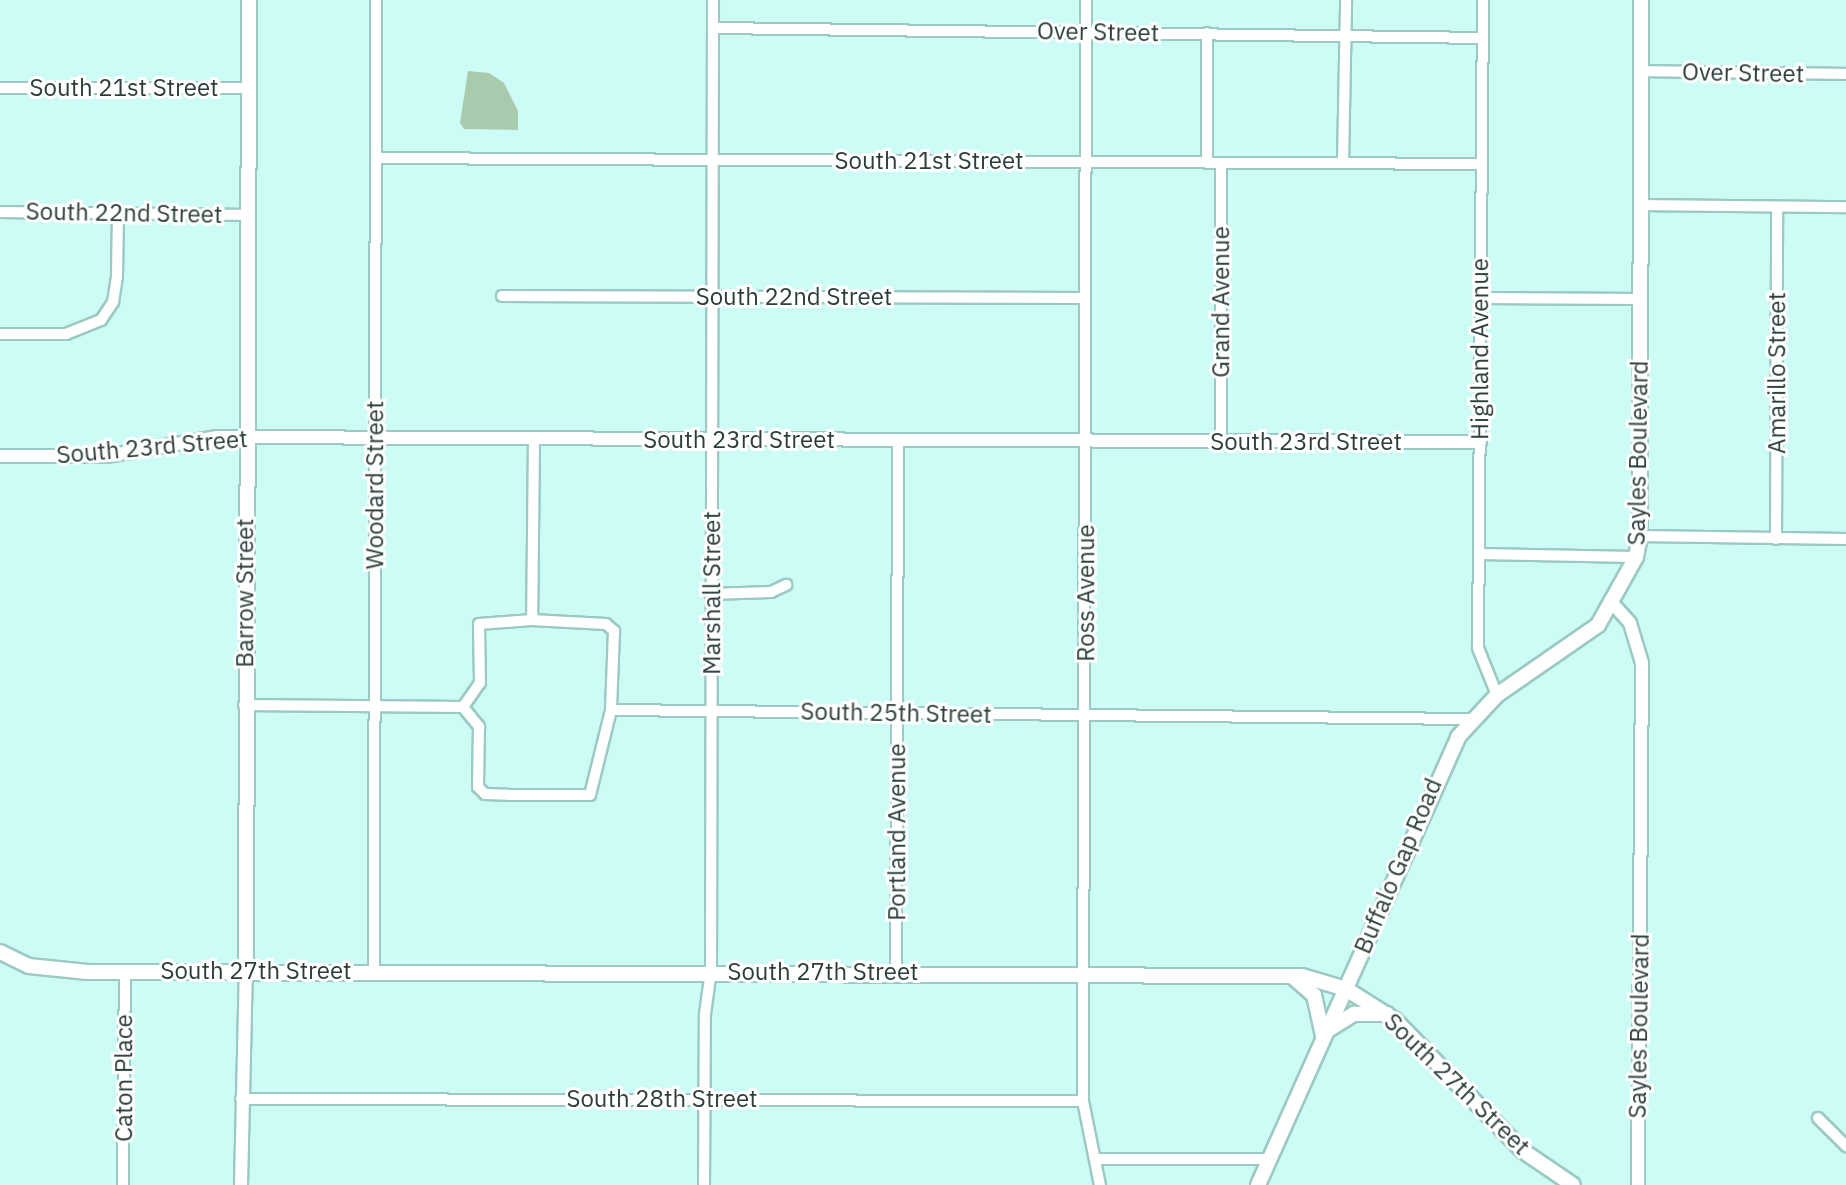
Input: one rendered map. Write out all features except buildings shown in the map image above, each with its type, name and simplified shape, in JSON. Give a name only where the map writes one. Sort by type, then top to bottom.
[{"type":"main road","name":"Barrow Street","points":[[246,970],[244,705],[249,0]]},
{"type":"main road","name":"Sayles Boulevard","points":[[1613,604],[1636,557],[1640,536],[1641,0]]},
{"type":"main road","name":"Buffalo Gap Road","points":[[1258,1185],[1444,760],[1471,719],[1497,695],[1575,644],[1613,604]]},
{"type":"main road","name":"South 27th Street","points":[[0,952],[29,966],[61,971],[1084,972],[1289,975],[1346,989],[1387,1014],[1424,1045],[1523,1151],[1573,1185]]},
{"type":"main road","points":[[1289,975],[1314,995],[1325,1035],[1354,1014],[1387,1014]]},
{"type":"street","name":"Woodard Street","points":[[374,970],[376,0]]},
{"type":"street","name":"Marshall Street","points":[[704,1185],[705,1014],[711,971],[713,0]]},
{"type":"street","name":"Ross Avenue","points":[[1086,0],[1087,441],[1083,1101],[1097,1159],[1100,1185]]},
{"type":"street","points":[[1343,163],[1346,0]]},
{"type":"street","name":"Highland Avenue","points":[[1483,0],[1478,648],[1497,695]]},
{"type":"street","name":"Over Street","points":[[713,28],[1346,34],[1483,38]]},
{"type":"street","points":[[1207,33],[1208,163]]},
{"type":"street","name":"Over Street","points":[[1640,71],[1846,74]]},
{"type":"street","name":"South 21st Street","points":[[0,88],[248,88]]},
{"type":"street","name":"South 21st Street","points":[[376,158],[1482,164]]},
{"type":"street","name":"Grand Avenue","points":[[1221,442],[1222,163]]},
{"type":"street","points":[[1641,205],[1846,207]]},
{"type":"street","name":"Amarillo Street","points":[[1776,539],[1777,206]]},
{"type":"street","name":"South 22nd Street","points":[[0,212],[248,215]]},
{"type":"street","points":[[0,334],[66,334],[101,320],[113,302],[117,275],[118,213]]},
{"type":"street","name":"South 22nd Street","points":[[502,296],[1085,298]]},
{"type":"street","points":[[1481,298],[1640,299]]},
{"type":"street","name":"South 23rd Street","points":[[0,456],[106,456],[190,439],[246,438],[1480,442]]},
{"type":"street","points":[[532,620],[534,439]]},
{"type":"street","name":"Portland Avenue","points":[[896,972],[898,440]]},
{"type":"street","points":[[1640,536],[1846,540]]},
{"type":"street","points":[[1479,554],[1636,557]]},
{"type":"street","points":[[711,594],[771,592],[786,585]]},
{"type":"street","name":"Sayles Boulevard","points":[[1613,604],[1630,623],[1642,663],[1638,1185]]},
{"type":"street","points":[[532,620],[606,624],[614,631],[611,710],[590,795],[485,794],[478,787],[479,727],[463,707],[480,683],[480,624],[532,620]]},
{"type":"street","points":[[244,705],[463,707]]},
{"type":"street","name":"South 25th Street","points":[[611,710],[1471,719]]},
{"type":"street","name":"Barrow Street","points":[[241,1185],[246,970]]},
{"type":"street","name":"Caton Place","points":[[123,1185],[125,971]]},
{"type":"street","name":"South 28th Street","points":[[241,1099],[1083,1101]]},
{"type":"street","points":[[1818,1118],[1846,1146]]},
{"type":"street","points":[[1097,1159],[1270,1159]]},
{"type":"green space","points":[[468,71],[489,73],[504,83],[518,111],[518,130],[464,129],[460,123]]}]
